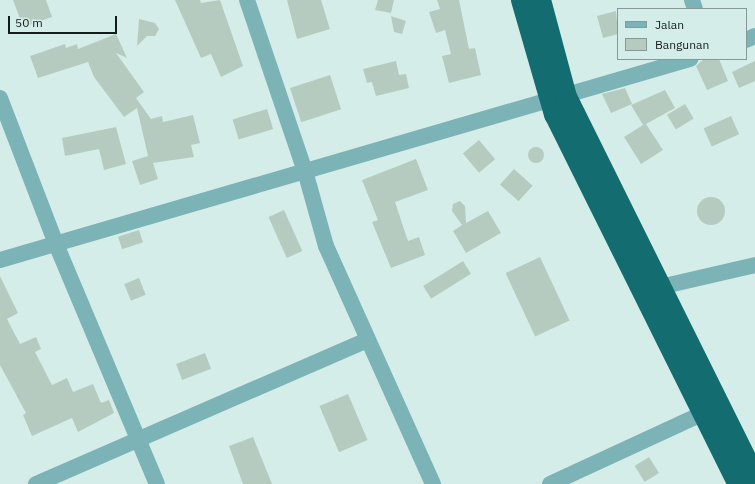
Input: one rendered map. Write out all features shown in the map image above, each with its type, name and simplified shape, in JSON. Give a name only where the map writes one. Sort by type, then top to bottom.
[{"type":"highway","points":[[522,0],[558,99],[704,413],[739,484]]},
{"type":"highway","points":[[540,0],[558,99],[660,287],[755,477]]},
{"type":"street","points":[[247,0],[305,171],[317,222],[367,340],[433,484]]},
{"type":"street","points":[[0,260],[558,99],[687,60]]},
{"type":"street","points":[[0,98],[56,244],[157,484]]},
{"type":"street","points":[[660,287],[755,265]]},
{"type":"street","points":[[36,484],[139,442],[367,340]]},
{"type":"street","points":[[550,484],[704,413]]},
{"type":"building","points":[[13,0],[46,0],[52,17],[23,27]]},
{"type":"building","points":[[175,0],[200,0],[201,3],[220,0],[243,66],[221,77],[211,54],[201,58]]},
{"type":"building","points":[[287,0],[321,0],[330,29],[297,39]]},
{"type":"building","points":[[378,0],[394,0],[391,13],[375,10]]},
{"type":"building","points":[[437,0],[459,0],[469,49],[475,48],[481,75],[449,83],[442,56],[451,54],[445,30],[436,33],[429,12],[440,9]]},
{"type":"building","points":[[616,11],[617,34],[603,38],[597,16]]},
{"type":"building","points":[[391,16],[406,21],[402,34],[394,32]]},
{"type":"building","points":[[139,19],[155,23],[159,29],[155,36],[147,36],[137,46]]},
{"type":"building","points":[[116,34],[127,58],[116,53],[144,92],[136,98],[151,119],[162,116],[163,122],[193,115],[200,143],[191,145],[194,157],[153,163],[158,179],[140,185],[132,161],[148,156],[137,108],[124,117],[94,77],[88,62],[38,78],[30,56],[65,44],[66,48],[77,44],[78,49]]},
{"type":"building","points":[[703,60],[719,60],[728,81],[707,90],[696,66]]},
{"type":"building","points":[[396,61],[399,75],[406,74],[409,88],[376,96],[372,82],[367,83],[363,69]]},
{"type":"building","points":[[755,61],[755,81],[739,88],[732,72]]},
{"type":"building","points":[[330,75],[341,109],[301,122],[290,88]]},
{"type":"building","points":[[625,88],[632,104],[611,113],[602,94]]},
{"type":"building","points":[[665,90],[675,108],[646,124],[663,150],[641,164],[624,137],[643,125],[631,105]]},
{"type":"building","points":[[685,104],[694,119],[676,129],[667,115]]},
{"type":"building","points":[[267,109],[273,129],[239,140],[233,120]]},
{"type":"building","points":[[731,116],[739,134],[712,146],[704,128]]},
{"type":"building","points":[[116,127],[126,164],[104,170],[99,149],[65,156],[62,138]]},
{"type":"building","points":[[479,140],[495,159],[479,173],[463,153]]},
{"type":"building","points":[[536,147],[542,149],[544,155],[542,161],[536,163],[530,161],[528,155],[530,149]]},
{"type":"building","points":[[416,159],[428,190],[395,202],[408,241],[419,237],[425,255],[391,268],[372,222],[378,220],[362,180]]},
{"type":"building","points":[[514,169],[533,186],[519,201],[500,185]]},
{"type":"building","points":[[711,197],[721,201],[725,211],[721,221],[711,225],[701,221],[697,211],[701,201]]},
{"type":"building","points":[[460,201],[465,206],[466,223],[488,211],[501,233],[466,253],[453,231],[462,225],[452,211],[453,204]]},
{"type":"building","points":[[284,210],[302,251],[287,258],[268,217]]},
{"type":"building","points":[[139,230],[143,242],[122,249],[118,237]]},
{"type":"building","points":[[540,257],[570,320],[535,337],[506,273]]},
{"type":"building","points":[[463,261],[471,274],[431,299],[423,286]]},
{"type":"building","points":[[0,276],[18,313],[7,319],[20,344],[36,337],[41,349],[35,352],[52,385],[67,378],[73,392],[93,384],[101,403],[109,400],[114,413],[78,432],[72,418],[32,436],[23,415],[26,413],[0,365]]},
{"type":"building","points":[[139,278],[146,295],[131,301],[124,284]]},
{"type":"building","points":[[205,353],[211,369],[182,380],[176,364]]},
{"type":"building","points":[[348,394],[368,440],[339,452],[319,406]]},
{"type":"building","points":[[253,437],[272,484],[243,484],[229,446]]},
{"type":"building","points":[[649,457],[659,473],[645,482],[635,466]]}]
